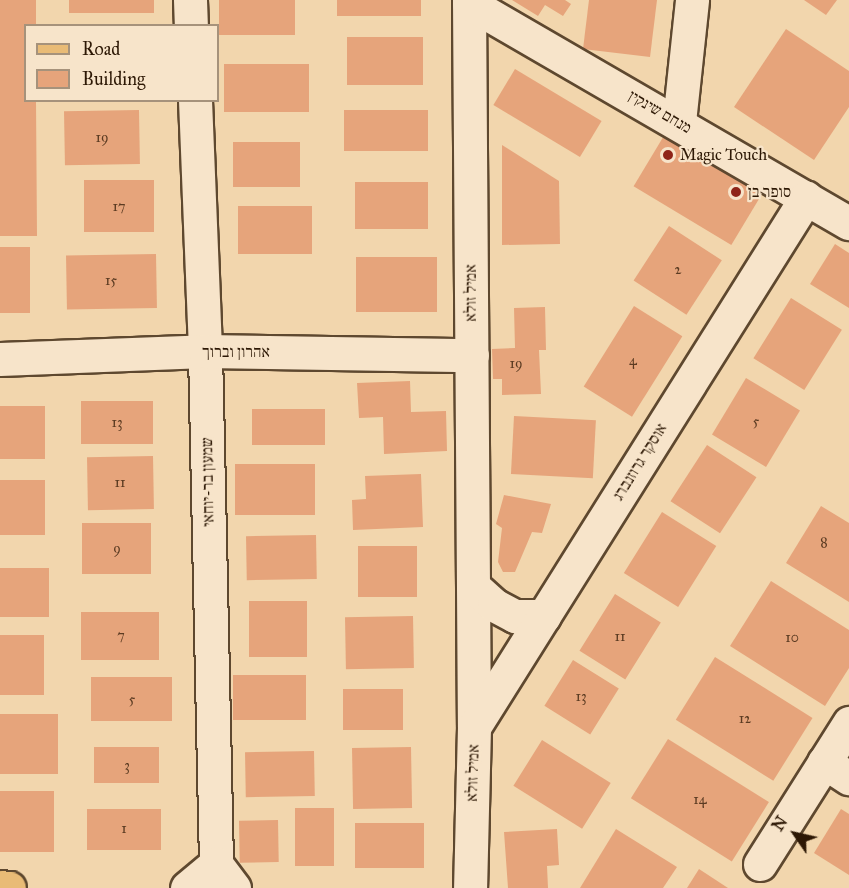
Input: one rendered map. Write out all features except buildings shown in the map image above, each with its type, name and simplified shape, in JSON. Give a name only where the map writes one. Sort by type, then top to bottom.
[{"type":"main road","points":[[0,887],[9,888]]},
{"type":"street","points":[[190,0],[191,24]]},
{"type":"street","points":[[679,123],[692,0]]},
{"type":"street","name":"מנחם שינקין","points":[[469,1],[849,223]]},
{"type":"street","name":"אמיל זולא","points":[[469,1],[474,727],[470,888]]},
{"type":"street","name":"שמעון בר-יוחאי","points":[[187,888],[225,876],[195,102]]},
{"type":"street","name":"אוסקר גרוזנברג","points":[[474,727],[806,198]]},
{"type":"street","name":"אהרון וברוך","points":[[0,359],[205,351],[472,355]]},
{"type":"street","points":[[473,586],[494,605],[515,616],[544,616]]},
{"type":"street","points":[[760,864],[837,770],[849,723]]},
{"type":"place","name":"Magic Touch","points":[[668,155]]},
{"type":"place","name":"סופר בן","points":[[736,192]]}]
